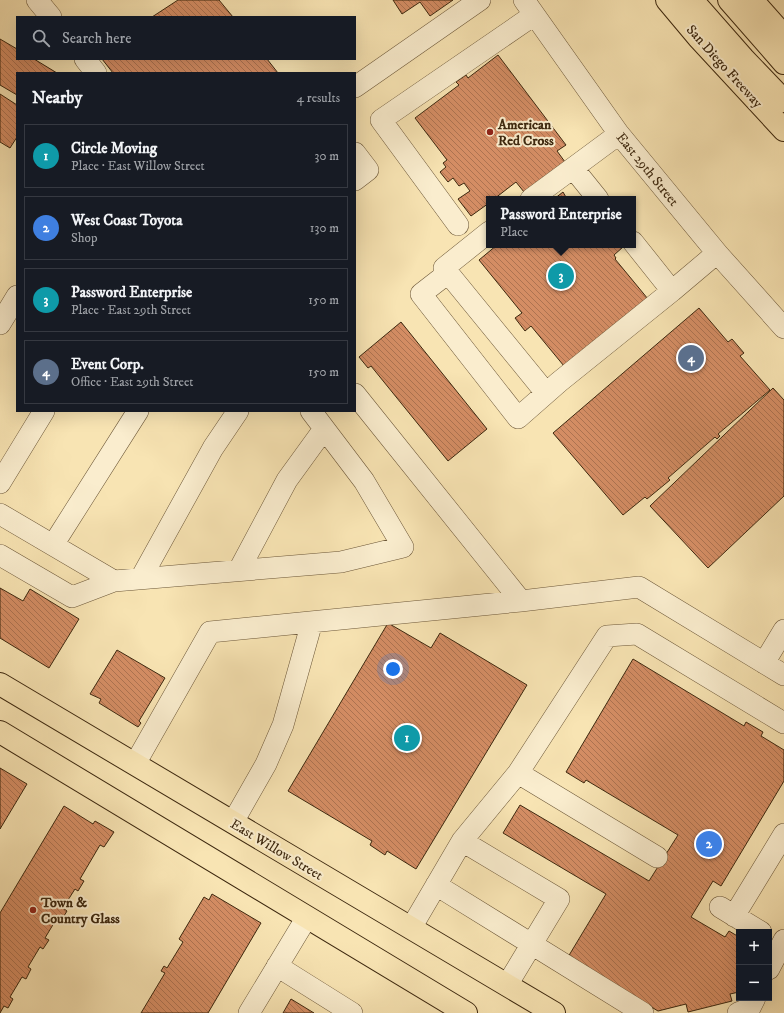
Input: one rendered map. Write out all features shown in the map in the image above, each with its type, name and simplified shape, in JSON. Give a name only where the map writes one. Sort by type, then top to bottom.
[{"type":"main road","name":"San Diego Freeway","points":[[667,0],[698,37],[784,130]]},
{"type":"main road","points":[[692,0],[743,58],[784,101]]},
{"type":"main road","points":[[729,0],[784,63]]},
{"type":"main road","points":[[752,0],[784,36]]},
{"type":"main road","name":"East Willow Street","points":[[0,684],[554,1013]]},
{"type":"main road","points":[[0,732],[466,1013]]},
{"type":"street","points":[[37,0],[50,16]]},
{"type":"street","points":[[356,86],[480,0]]},
{"type":"street","points":[[458,225],[381,120],[529,8]]},
{"type":"street","name":"East 29th Street","points":[[529,8],[619,134],[717,253],[784,328]]},
{"type":"street","points":[[86,60],[95,72]]},
{"type":"street","points":[[535,196],[619,134]]},
{"type":"street","points":[[356,154],[368,170],[356,179]]},
{"type":"street","points":[[573,168],[596,196]]},
{"type":"street","points":[[486,235],[420,294],[518,418],[546,393],[717,253]]},
{"type":"street","points":[[636,246],[672,291]]},
{"type":"street","points":[[446,270],[546,393]]},
{"type":"street","points":[[0,324],[16,298]]},
{"type":"street","points":[[356,395],[521,601]]},
{"type":"street","points":[[0,483],[43,412]]},
{"type":"street","points":[[53,545],[137,412]]},
{"type":"street","points":[[141,578],[213,448],[237,412]]},
{"type":"street","points":[[0,555],[72,597],[114,581],[340,562],[403,547],[364,481],[312,412]]},
{"type":"street","points":[[239,570],[287,480],[324,429]]},
{"type":"street","points":[[0,514],[114,581]]},
{"type":"street","points":[[135,764],[210,632],[521,601],[639,587],[784,675]]},
{"type":"street","points":[[233,822],[266,764],[283,725],[312,622]]},
{"type":"street","points":[[764,663],[784,630]]},
{"type":"street","points":[[411,928],[462,841],[518,773],[607,636],[637,634],[784,723]]},
{"type":"street","points":[[518,773],[657,858]]},
{"type":"street","points":[[756,929],[727,912],[784,834]]},
{"type":"street","points":[[462,841],[559,899],[507,985]]},
{"type":"street","points":[[436,885],[643,1013]]},
{"type":"street","points":[[249,1013],[307,917]]},
{"type":"street","points":[[771,965],[780,942]]},
{"type":"street","points":[[277,966],[352,1013]]},
{"type":"street","points":[[738,1013],[750,1008],[754,1001]]},
{"type":"building","points":[[178,0],[219,0],[232,16],[154,16]]},
{"type":"building","points":[[393,0],[453,0],[430,16],[420,2],[402,14]]},
{"type":"building","points":[[0,39],[16,48],[16,60],[36,60],[55,72],[16,72],[16,94],[0,85]]},
{"type":"building","name":"American Red Cross","points":[[498,55],[566,145],[557,151],[568,166],[529,196],[527,196],[516,182],[498,196],[486,196],[486,205],[471,216],[458,199],[470,191],[464,183],[459,186],[453,178],[448,182],[440,172],[446,167],[443,163],[447,160],[415,118],[459,85],[456,82],[466,75],[468,78]]},
{"type":"building","points":[[103,60],[268,60],[277,72],[112,72]]},
{"type":"building","points":[[0,94],[16,104],[16,139],[10,148],[0,142]]},
{"type":"building","points":[[563,192],[565,196],[558,196]]},
{"type":"building","points":[[493,248],[622,248],[614,255],[616,258],[615,259],[648,299],[564,366],[531,326],[525,331],[515,318],[522,313],[479,260]]},
{"type":"building","points":[[699,308],[728,342],[732,339],[744,353],[740,356],[770,390],[718,434],[720,436],[717,439],[715,437],[668,478],[670,480],[647,499],[645,497],[623,515],[553,433]]},
{"type":"building","points":[[401,322],[487,429],[448,461],[371,366],[368,368],[359,357]]},
{"type":"building","points":[[773,388],[784,400],[784,496],[708,568],[650,506]]},
{"type":"building","points":[[0,588],[23,601],[30,589],[79,619],[49,668],[0,638]]},
{"type":"building","points":[[388,623],[431,648],[440,633],[527,685],[416,869],[387,851],[385,855],[370,845],[372,841],[288,791]]},
{"type":"building","points":[[117,650],[165,678],[139,721],[141,723],[138,727],[99,703],[101,699],[90,694]]},
{"type":"building","points":[[633,659],[744,726],[746,722],[763,732],[761,736],[784,750],[784,781],[721,886],[713,881],[691,917],[725,937],[729,931],[736,935],[736,993],[730,994],[732,1001],[688,1012],[686,1004],[658,1011],[568,957],[606,894],[503,833],[520,805],[649,881],[678,835],[586,780],[584,783],[566,772]]},
{"type":"building","points":[[0,768],[27,784],[0,829]]},
{"type":"building","name":"Town & Country Glass","points":[[64,806],[93,824],[95,821],[114,832],[104,847],[100,845],[80,879],[84,881],[78,891],[75,889],[63,908],[67,911],[61,921],[57,918],[45,938],[49,940],[43,949],[40,947],[28,967],[31,969],[26,979],[22,977],[10,997],[13,999],[8,1008],[4,1006],[0,1013],[0,913]]},
{"type":"building","points":[[212,894],[261,923],[208,1013],[141,1013],[165,973],[161,971],[164,966],[167,968],[183,942],[179,939],[204,897],[209,900]]},
{"type":"building","points":[[291,999],[314,1013],[283,1013]]},
{"type":"place","name":"American Red Cross","points":[[490,132]]},
{"type":"place","name":"Password Enterprise","points":[[561,276]]},
{"type":"place","name":"Event Corp.","points":[[691,358]]},
{"type":"place","name":"Circle Moving","points":[[407,738]]},
{"type":"place","name":"West Coast Toyota","points":[[709,844]]},
{"type":"place","name":"Town & Country Glass","points":[[33,910]]}]
